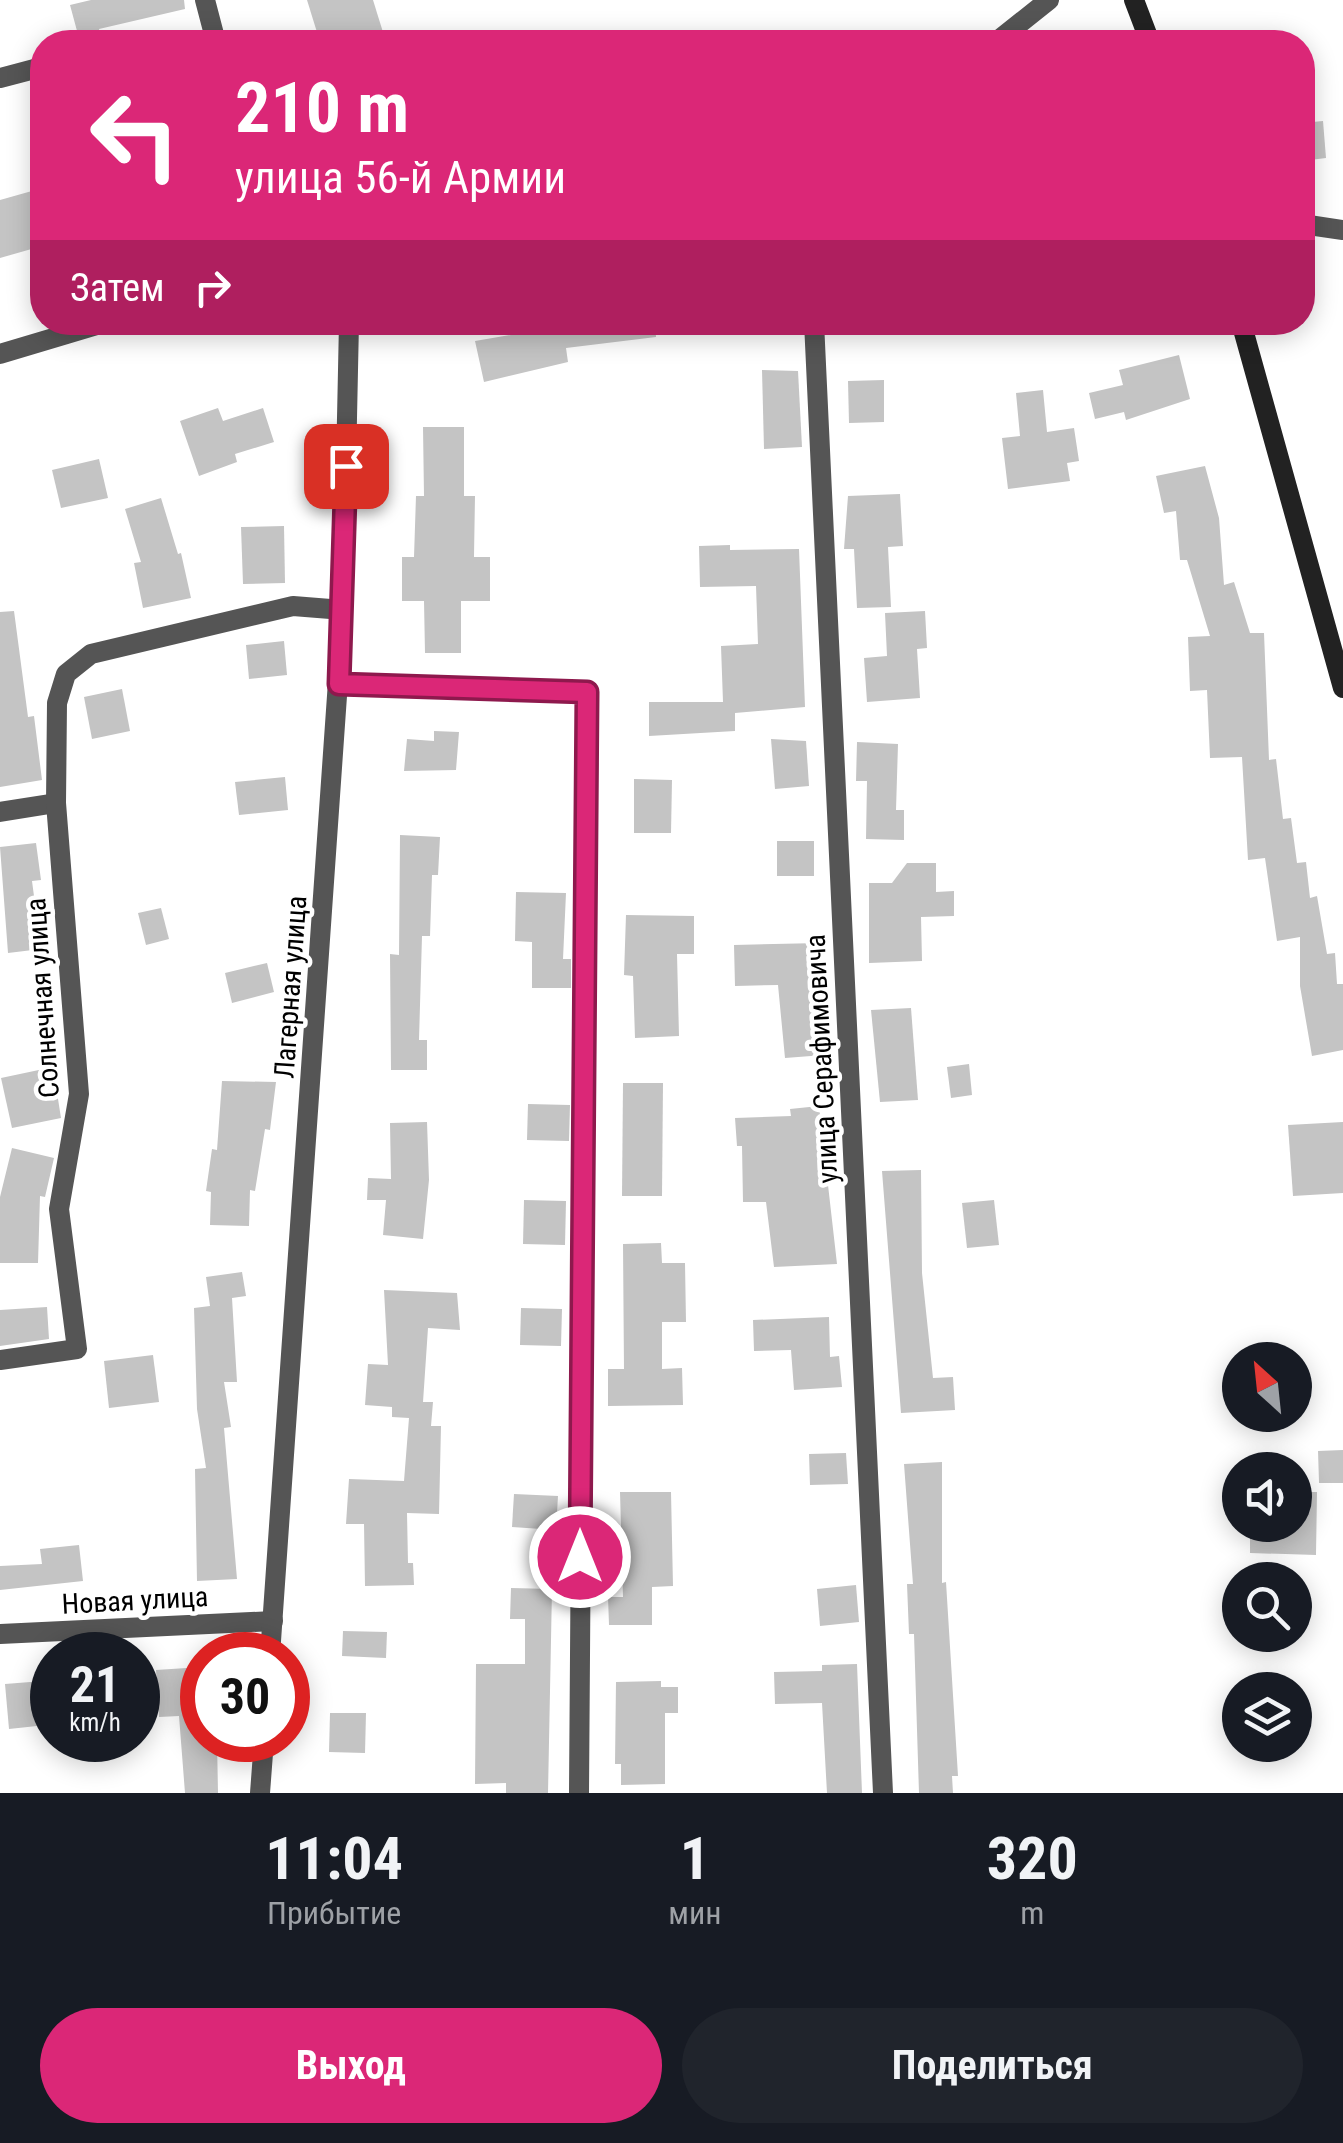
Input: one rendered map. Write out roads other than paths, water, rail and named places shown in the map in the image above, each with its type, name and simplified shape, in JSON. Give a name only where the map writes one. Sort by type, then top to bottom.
[{"type":"main road","points":[[1134,0],[1145,30]]},
{"type":"main road","points":[[1245,335],[1343,688]]},
{"type":"street","points":[[206,0],[213,30]]},
{"type":"street","points":[[1011,30],[1049,0]]},
{"type":"street","points":[[0,78],[30,70]]},
{"type":"street","points":[[1315,226],[1343,230]]},
{"type":"street","points":[[0,354],[64,335]]},
{"type":"street","name":"Лагерная улица","points":[[272,1632],[344,610],[349,335]]},
{"type":"street","name":"улица Серафимовича","points":[[815,335],[883,1793]]},
{"type":"street","name":"Солнечная улица","points":[[0,1360],[77,1349],[59,1209],[79,1094],[56,803],[56,702],[66,674],[91,654],[293,606],[344,610]]},
{"type":"street","points":[[339,684],[587,692],[578,1793]]},
{"type":"street","points":[[0,812],[56,803]]},
{"type":"street","name":"Новая улица","points":[[0,1634],[273,1621]]},
{"type":"street","points":[[260,1793],[262,1762]]}]
